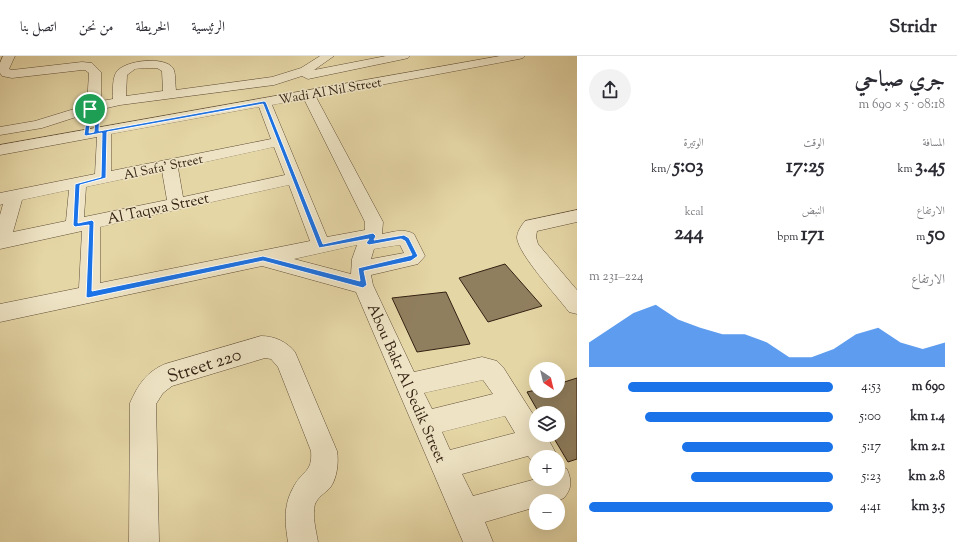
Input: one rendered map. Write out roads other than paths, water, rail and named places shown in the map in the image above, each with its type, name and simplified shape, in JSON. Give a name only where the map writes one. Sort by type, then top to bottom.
[{"type":"street","points":[[9,56],[3,68],[6,73],[28,67],[82,66],[92,68],[95,72],[90,109],[96,133],[103,178]]},
{"type":"street","points":[[0,131],[49,122],[120,101],[232,90],[275,83],[295,75],[328,56]]},
{"type":"street","name":"Wadi Al Nil Street","points":[[0,150],[360,85],[496,58],[518,56]]},
{"type":"street","points":[[310,67],[352,64],[384,59],[410,59]]},
{"type":"street","points":[[120,101],[120,78],[122,72],[129,67],[152,64],[163,65],[166,67],[169,73],[170,95]]},
{"type":"street","points":[[352,64],[360,85]]},
{"type":"street","points":[[0,83],[9,80],[76,72],[82,74],[83,76]]},
{"type":"street","points":[[308,94],[374,222],[375,229],[364,250],[362,277]]},
{"type":"street","points":[[144,98],[156,122]]},
{"type":"street","points":[[141,125],[144,98]]},
{"type":"street","points":[[264,102],[321,246]]},
{"type":"street","name":"Al Safa' Street","points":[[7,198],[279,142]]},
{"type":"street","points":[[169,164],[176,203]]},
{"type":"street","name":"Al Taqwa Street","points":[[0,242],[176,203],[294,179]]},
{"type":"street","points":[[78,184],[83,224],[88,295]]},
{"type":"street","points":[[0,242],[7,198]]},
{"type":"street","points":[[577,216],[531,226],[526,232],[526,240],[530,248],[577,305]]},
{"type":"street","points":[[0,313],[88,295],[263,258],[321,246],[371,239],[404,237],[407,239],[415,256],[411,259],[362,277],[263,258]]},
{"type":"street","name":"Abou Bakr Al Sedik Street","points":[[362,277],[425,424],[478,542]]},
{"type":"street","name":"Street 220","points":[[144,542],[142,403],[148,392],[155,382],[165,376],[261,347],[269,346],[283,354],[287,360],[324,451],[325,459],[321,477],[312,483],[300,504],[298,517],[303,542]]},
{"type":"street","points":[[408,385],[486,368],[492,372],[540,449],[444,465]]},
{"type":"street","points":[[425,424],[511,402]]},
{"type":"street","points":[[466,513],[554,488],[556,486]]}]
